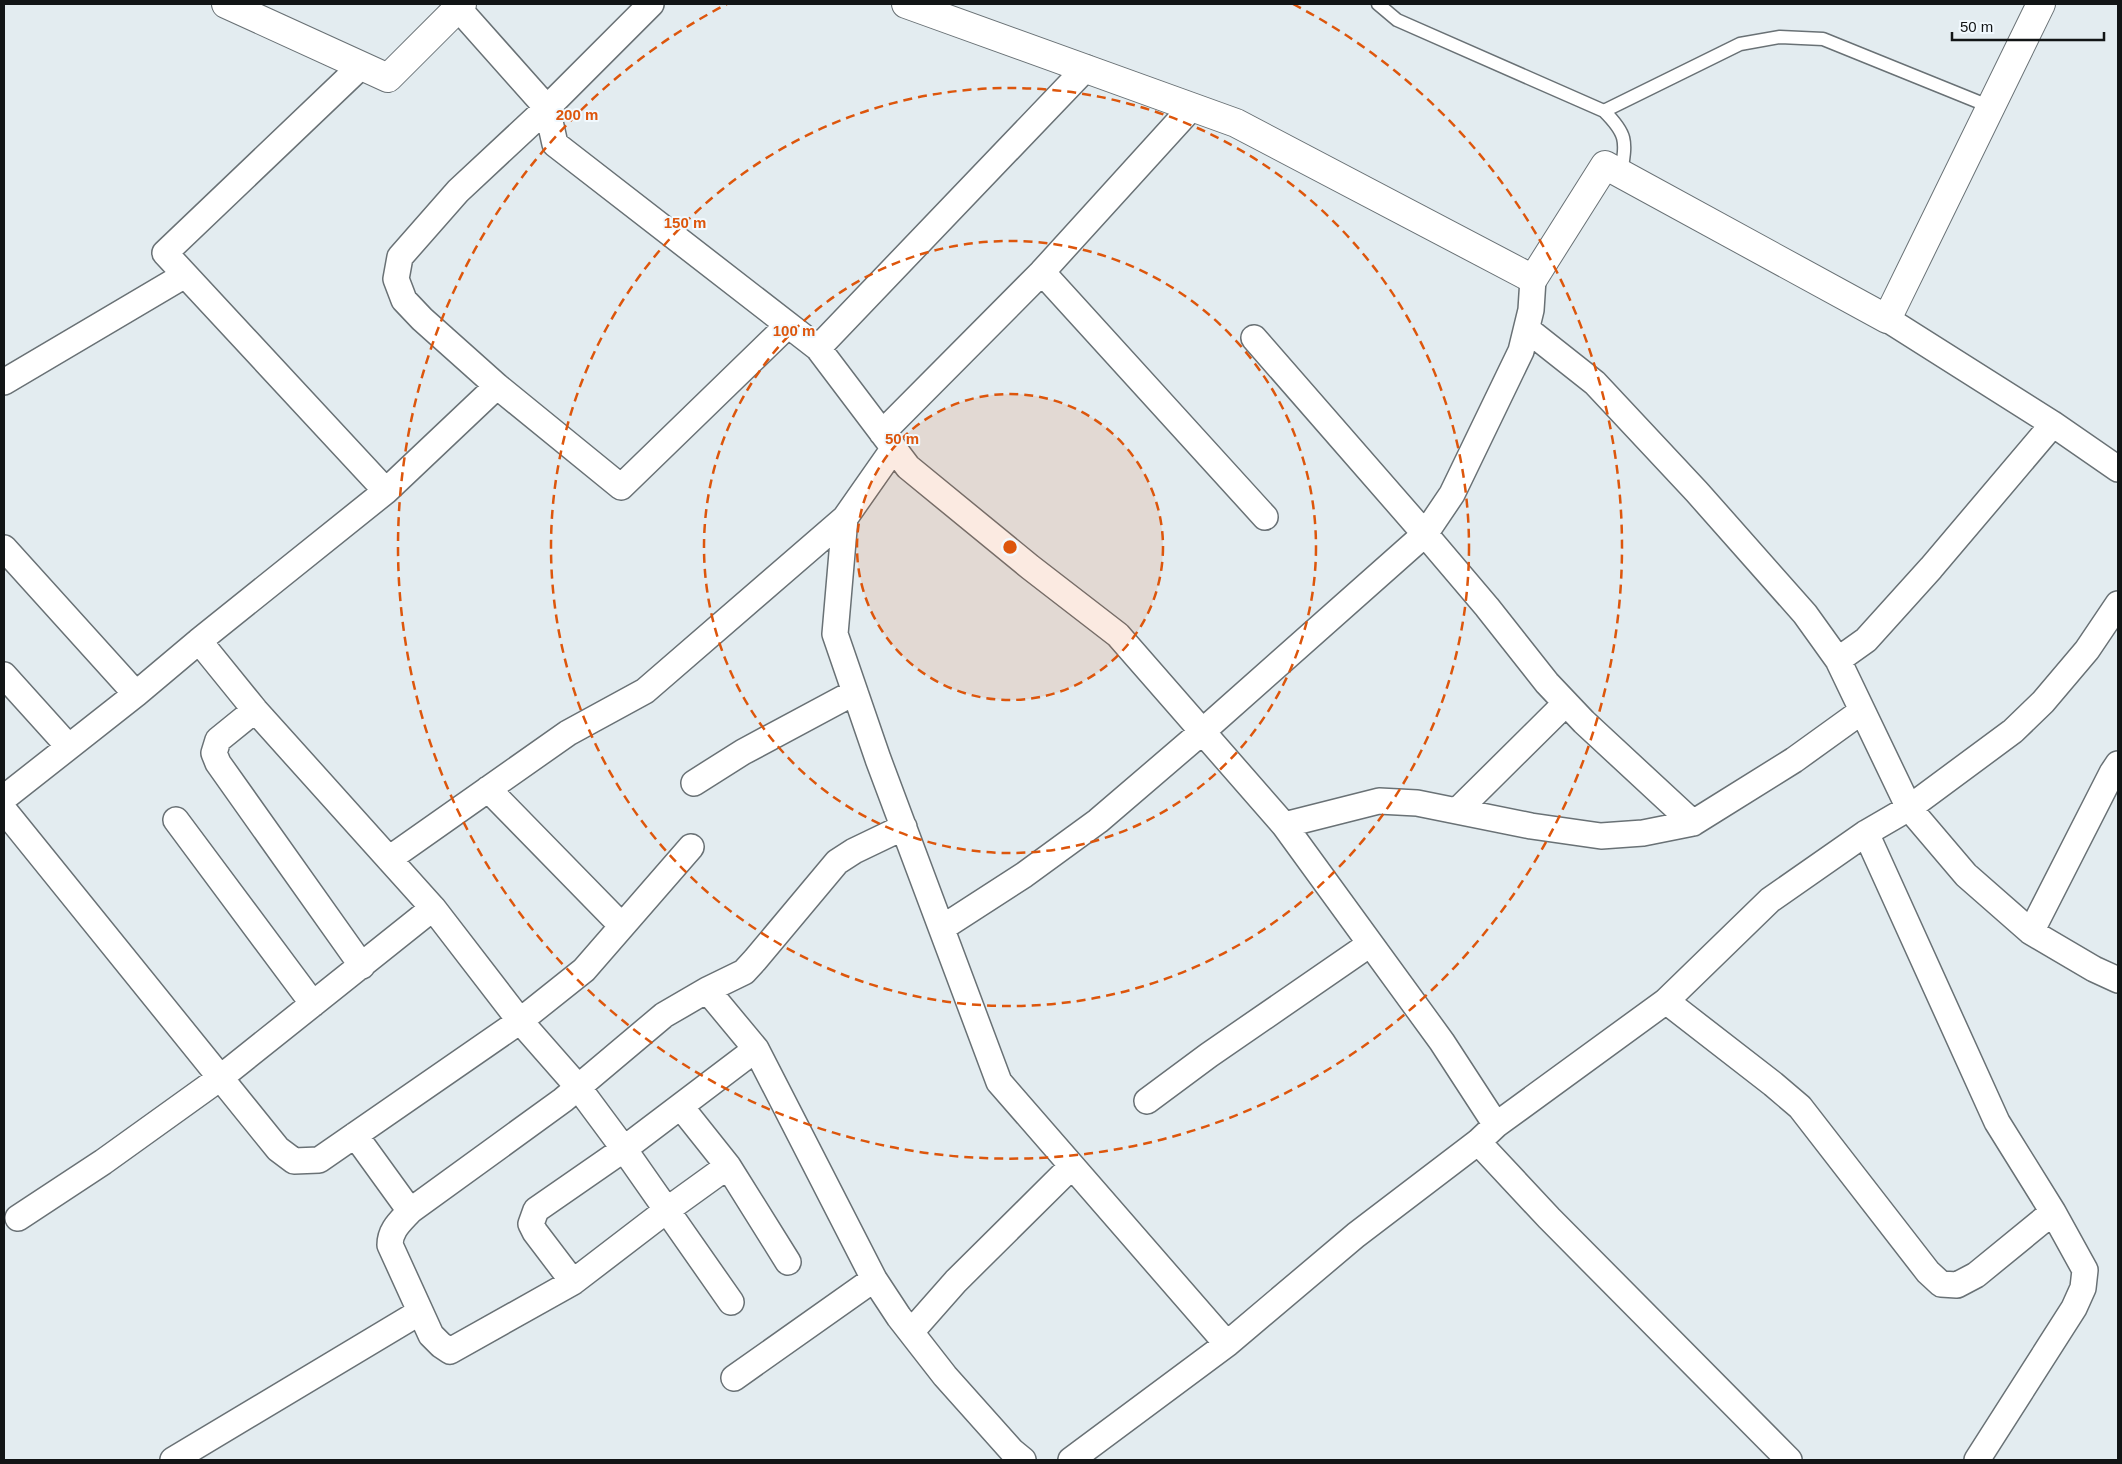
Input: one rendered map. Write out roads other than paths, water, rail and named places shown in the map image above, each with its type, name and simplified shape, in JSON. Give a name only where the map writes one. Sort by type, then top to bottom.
[{"type":"main road","points":[[226,4],[388,78],[453,7]]},
{"type":"main road","points":[[906,4],[1236,123],[1533,279],[1605,165],[1887,319],[2041,4]]},
{"type":"street","points":[[651,4],[547,108],[458,191],[418,235],[400,257],[396,279],[404,300],[497,386],[621,487],[788,325]]},
{"type":"street","points":[[453,7],[547,108],[555,144],[818,348],[908,467],[1030,567],[1118,635],[1284,825],[1442,1042],[1487,1134],[1549,1218],[1789,1460]]},
{"type":"street","points":[[361,66],[165,253],[386,491]]},
{"type":"street","points":[[818,348],[1086,68]]},
{"type":"street","points":[[389,859],[568,733],[645,691],[845,518],[888,441],[1192,107]]},
{"type":"street","points":[[1042,272],[1265,517]]},
{"type":"street","points":[[4,382],[185,275]]},
{"type":"street","points":[[942,928],[1024,875],[1098,821],[1202,732],[1425,534],[1452,494],[1521,352],[1532,310],[1533,279]]},
{"type":"street","points":[[1887,319],[2053,424],[2118,469]]},
{"type":"street","points":[[1528,330],[1602,390],[1697,492],[1804,614],[1838,660],[1909,808],[1966,875],[2032,932],[2094,969],[2118,980]]},
{"type":"street","points":[[1254,338],[1488,607],[1547,683],[1584,722],[1694,823]]},
{"type":"street","points":[[4,798],[136,694],[386,491],[497,386]]},
{"type":"street","points":[[1838,660],[1866,640],[1931,568],[2053,424]]},
{"type":"street","points":[[845,518],[835,634],[998,1082],[1226,1344]]},
{"type":"street","points":[[4,548],[136,694]]},
{"type":"street","points":[[1071,1460],[1226,1344],[1356,1234],[1666,1001],[1770,900],[1866,833],[1909,808],[2013,732],[2043,702],[2087,650],[2118,604]]},
{"type":"street","points":[[199,641],[255,710],[433,908],[520,1021],[578,1088],[624,1149],[731,1302]]},
{"type":"street","points":[[4,675],[68,746]]},
{"type":"street","points":[[694,783],[743,752],[855,692]]},
{"type":"street","points":[[1458,810],[1566,703]]},
{"type":"street","points":[[255,710],[218,740],[214,754],[218,763],[362,966]]},
{"type":"street","points":[[1284,825],[1379,801],[1416,803],[1531,826],[1600,836],[1643,833],[1694,823],[1794,760],[1862,711]]},
{"type":"street","points":[[2032,932],[2118,764]]},
{"type":"street","points":[[488,789],[622,926]]},
{"type":"street","points":[[4,810],[278,1149],[294,1161],[319,1160],[520,1021],[584,970],[691,847]]},
{"type":"street","points":[[176,820],[313,1004]]},
{"type":"street","points":[[728,1166],[573,1282],[450,1351],[440,1345],[431,1335],[390,1245],[390,1235],[410,1211],[578,1088],[664,1015],[707,990],[744,972],[837,862],[854,851],[904,827]]},
{"type":"street","points":[[1866,833],[1997,1122],[2053,1212],[2085,1270],[2083,1288],[2074,1308],[1977,1460]]},
{"type":"street","points":[[18,1218],[103,1162],[220,1078],[433,908]]},
{"type":"street","points":[[1147,1101],[1209,1055],[1370,944]]},
{"type":"street","points":[[707,990],[756,1049],[874,1279],[944,1376],[1012,1451],[1023,1460]]},
{"type":"street","points":[[1666,1001],[1800,1107],[1928,1272],[1941,1284],[1957,1285],[1976,1275],[2053,1212]]},
{"type":"street","points":[[573,1282],[535,1232],[531,1224],[536,1210],[624,1149],[756,1049]]},
{"type":"street","points":[[681,1106],[728,1166],[788,1262]]},
{"type":"street","points":[[355,1135],[410,1211]]},
{"type":"street","points":[[911,1332],[956,1282],[1072,1166]]},
{"type":"street","points":[[734,1378],[874,1279]]},
{"type":"street","points":[[173,1460],[420,1312]]},
{"type":"lane","points":[[1378,4],[1397,20],[1604,111],[1619,126],[1626,146],[1621,174]]},
{"type":"lane","points":[[1604,111],[1740,44],[1780,37],[1823,39],[1991,107]]}]
